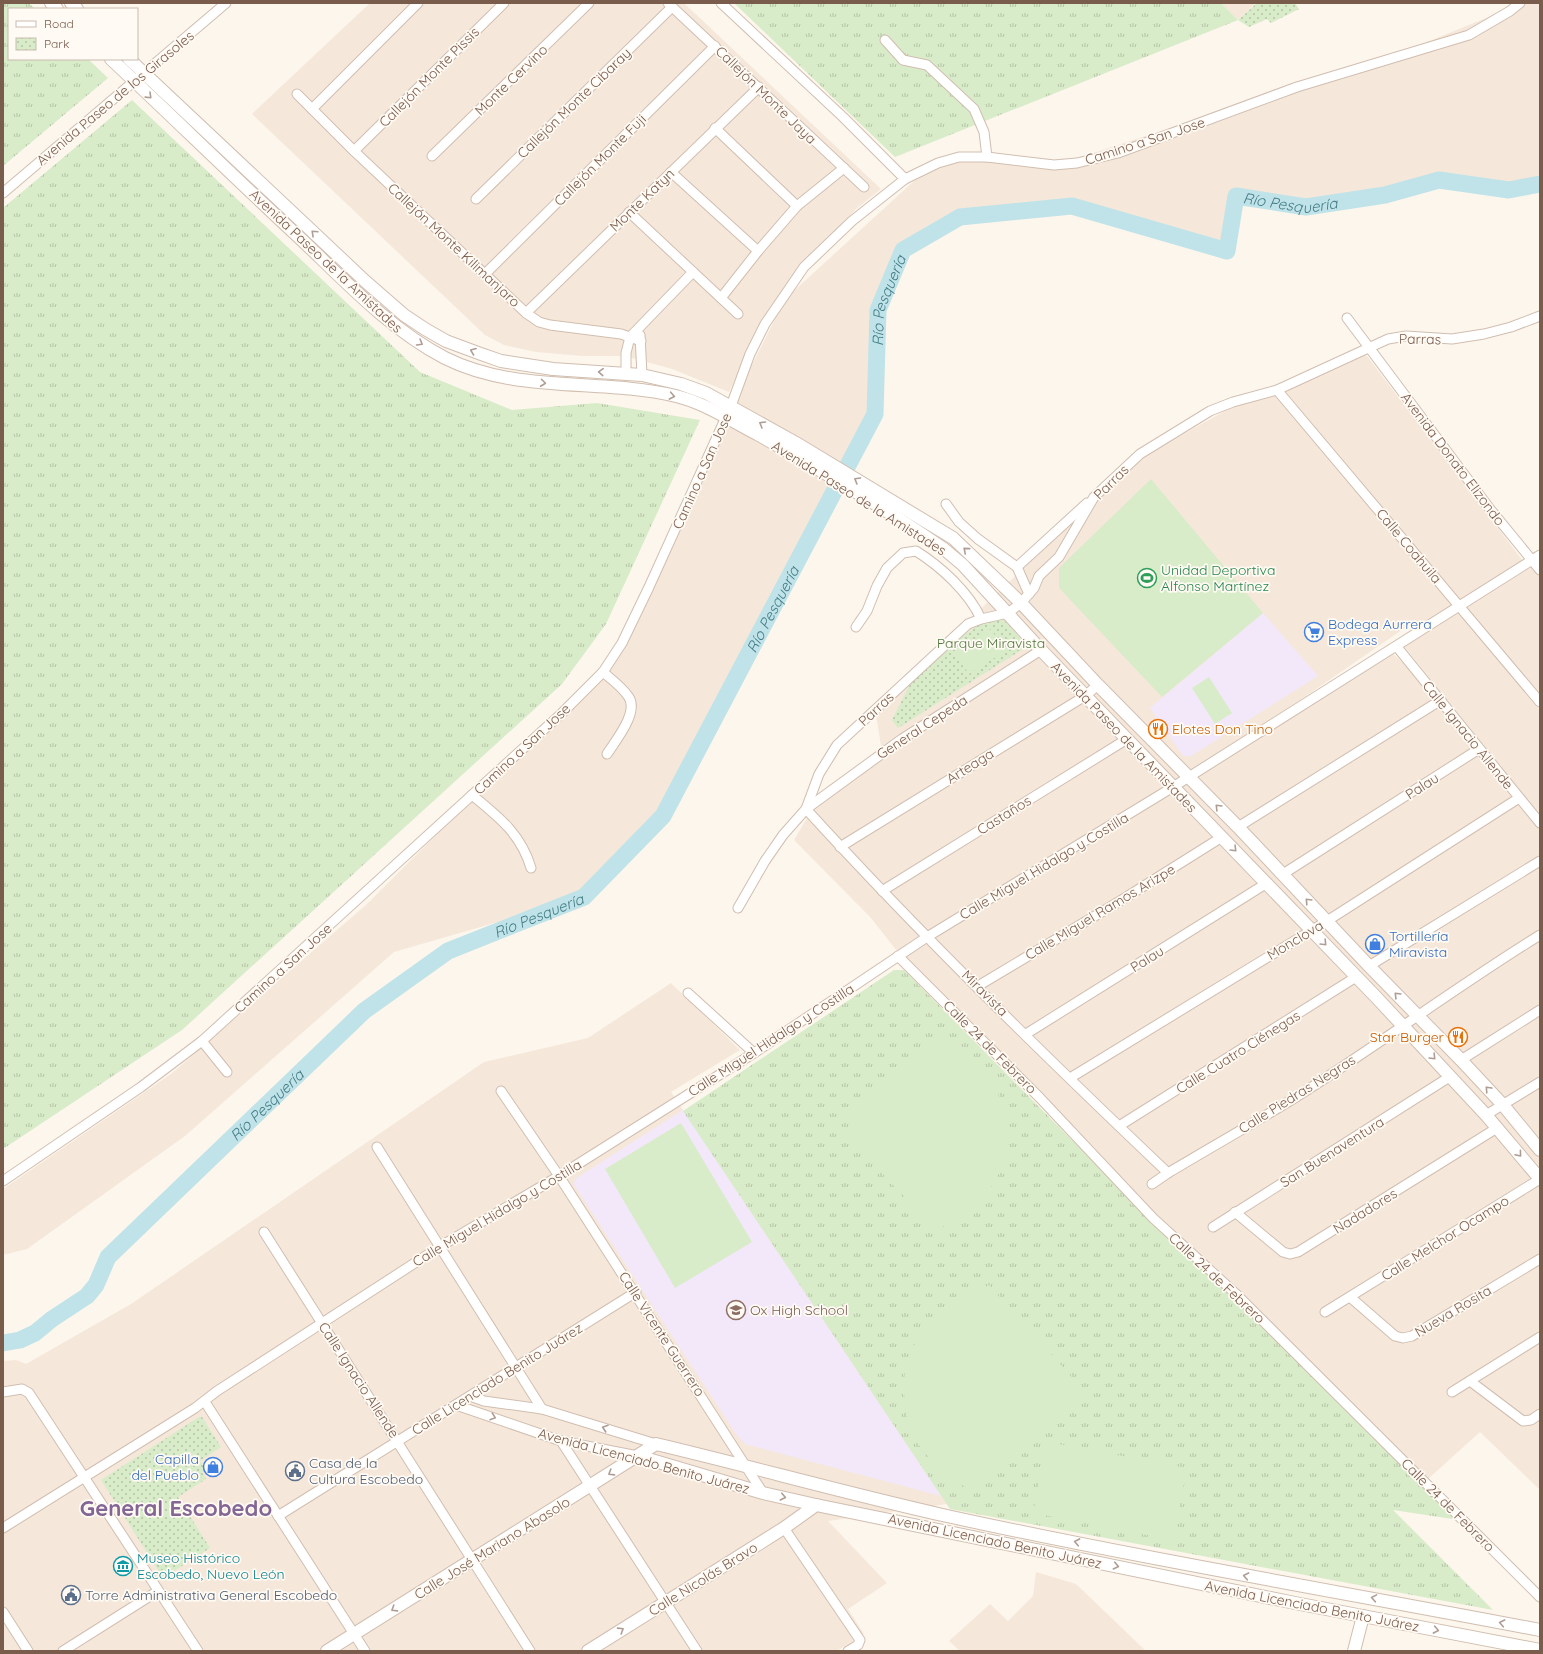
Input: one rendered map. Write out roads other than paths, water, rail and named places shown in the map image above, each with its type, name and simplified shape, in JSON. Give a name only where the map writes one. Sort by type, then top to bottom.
[{"type":"street","name":"Avenida Paseo de los Girasoles","points":[[3,193],[145,74],[226,3]]},
{"type":"street","points":[[312,109],[418,3]]},
{"type":"street","name":"Callejón Monte Pissis","points":[[354,151],[504,3]]},
{"type":"street","name":"Monte Cervino","points":[[432,156],[589,3]]},
{"type":"street","points":[[721,3],[844,117],[905,179]]},
{"type":"street","name":"Camino a San Jose","points":[[3,1181],[141,1088],[202,1041],[562,713],[603,672],[622,643],[639,609],[731,406],[750,354],[765,324],[804,267],[852,221],[905,179],[938,163],[959,158],[987,157],[1054,165],[1077,163],[1118,153],[1297,87],[1469,35],[1510,11],[1520,3]]},
{"type":"street","name":"Callejón Monte Jaya","points":[[670,5],[864,187]]},
{"type":"street","name":"Callejón Monte Cibaray","points":[[476,199],[670,5]]},
{"type":"street","points":[[885,40],[903,60],[927,65],[974,109],[984,132],[987,157]]},
{"type":"street","name":"Callejón Monte Fuji","points":[[485,274],[715,46]]},
{"type":"street","name":"Avenida Paseo de la Amistades","points":[[111,60],[356,292],[398,329],[424,346],[447,358],[490,374],[544,383],[622,388],[676,396],[701,404],[725,417],[793,448],[953,538],[994,577],[1025,598],[1098,685],[1238,827],[1369,966],[1461,1060],[1503,1105],[1540,1150]]},
{"type":"street","name":"Avenida Paseo de la Amistades","points":[[130,60],[365,281],[404,315],[425,329],[446,341],[501,361],[553,369],[642,375],[681,384],[706,393],[731,406],[944,549],[963,565],[1041,650],[1267,883],[1451,1076],[1540,1179]]},
{"type":"street","name":"Monte Katyn","points":[[526,313],[715,128],[759,87]]},
{"type":"street","name":"Callejón Monte Kilimanjaro","points":[[297,94],[354,151],[526,313],[540,322],[550,325],[614,333],[640,341]]},
{"type":"street","points":[[715,128],[797,206]]},
{"type":"street","points":[[721,298],[758,251],[797,206],[844,168]]},
{"type":"street","points":[[671,172],[758,251]]},
{"type":"street","points":[[630,212],[738,314]]},
{"type":"street","points":[[626,373],[626,353],[630,337],[693,272]]},
{"type":"street","name":"Parras","points":[[738,908],[765,861],[783,835],[806,809],[819,774],[837,745],[954,635],[968,624],[980,618],[1008,613],[1025,598],[1034,588],[1039,576],[1060,557],[1094,497],[1140,454],[1189,423],[1221,406],[1278,390],[1388,339],[1406,336],[1452,339],[1484,334],[1511,327],[1540,316]]},
{"type":"street","name":"Avenida Donato Elizondo","points":[[1347,318],[1490,509],[1540,570]]},
{"type":"street","points":[[639,326],[642,375]]},
{"type":"street","name":"Calle Coahuila","points":[[1278,390],[1540,702]]},
{"type":"street","points":[[1017,567],[1094,497]]},
{"type":"street","points":[[946,504],[960,522],[978,539],[1017,567],[1025,598]]},
{"type":"street","points":[[856,627],[867,611],[877,586],[887,568],[903,553],[916,550],[935,563],[975,606],[980,618]]},
{"type":"street","name":"Calle Miguel Hidalgo y Costilla","points":[[3,1528],[205,1402],[217,1391],[441,1246],[559,1176],[754,1053],[927,937],[1173,787],[1397,647],[1540,555]]},
{"type":"street","name":"Calle Ignacio Allende","points":[[1397,647],[1540,823]]},
{"type":"street","name":"General Cepeda","points":[[806,809],[902,739],[1041,650]]},
{"type":"street","points":[[603,672],[628,695],[633,706],[631,715],[607,754]]},
{"type":"street","name":"Arteaga","points":[[840,847],[1085,696],[1098,685]]},
{"type":"street","points":[[1238,827],[1441,700]]},
{"type":"street","name":"Castaños","points":[[882,892],[1128,739]]},
{"type":"street","name":"Palau","points":[[1282,874],[1479,749]]},
{"type":"street","points":[[472,795],[508,826],[527,856],[530,868]]},
{"type":"street","name":"Monclova","points":[[1070,1078],[1327,921],[1520,798]]},
{"type":"street","name":"Miravista","points":[[806,809],[882,892],[1168,1173]]},
{"type":"street","name":"Calle Miguel Ramos Arizpe","points":[[978,986],[1120,901],[1222,837]]},
{"type":"street","points":[[1369,966],[1540,861]]},
{"type":"street","name":"Palau","points":[[1026,1034],[1267,883]]},
{"type":"street","name":"Calle Piedras Negras","points":[[1152,1184],[1293,1099],[1403,1027],[1453,990],[1540,935]]},
{"type":"street","name":"Calle 24 de Febrero","points":[[898,956],[1040,1098],[1153,1218],[1235,1293],[1540,1597]]},
{"type":"street","name":"Calle Cuatro Ciénegas","points":[[1119,1126],[1356,977]]},
{"type":"street","points":[[688,993],[754,1053]]},
{"type":"street","points":[[1461,1060],[1540,1010]]},
{"type":"street","points":[[202,1041],[227,1072]]},
{"type":"street","name":"San Buenaventura","points":[[1213,1227],[1451,1076]]},
{"type":"street","points":[[1486,1115],[1540,1082]]},
{"type":"street","name":"Calle Vicente Guerrero","points":[[501,1091],[636,1292],[764,1492]]},
{"type":"street","name":"Nadadores","points":[[1235,1212],[1283,1252],[1290,1254],[1298,1252],[1497,1128]]},
{"type":"street","points":[[378,1147],[542,1409]]},
{"type":"street","name":"Calle Melchor Ocampo","points":[[1326,1312],[1540,1179]]},
{"type":"street","name":"Calle Ignacio Allende","points":[[264,1232],[398,1440],[530,1651]]},
{"type":"street","name":"Nueva Rosita","points":[[1350,1297],[1395,1336],[1403,1338],[1412,1336],[1540,1259]]},
{"type":"street","name":"Calle Licenciado Benito Juárez","points":[[278,1516],[636,1292]]},
{"type":"street","points":[[1452,1392],[1540,1338]]},
{"type":"street","points":[[1470,1381],[1523,1421],[1531,1420],[1540,1414]]},
{"type":"street","points":[[3,1392],[25,1389],[198,1651]]},
{"type":"street","name":"Avenida Licenciado Benito Juárez","points":[[470,1396],[484,1401],[542,1409],[656,1444],[946,1516],[1297,1586],[1374,1598],[1540,1630]]},
{"type":"street","points":[[205,1402],[365,1651]]},
{"type":"street","name":"Avenida Licenciado Benito Juárez","points":[[456,1405],[561,1441],[638,1456],[764,1492],[816,1505],[1295,1603],[1540,1650]]},
{"type":"street","points":[[561,1441],[667,1602],[697,1651]]},
{"type":"street","name":"Calle José Mariano Abasolo","points":[[327,1651],[656,1444]]},
{"type":"street","name":"Calle Nicolás Bravo","points":[[588,1651],[784,1528],[816,1505]]},
{"type":"street","points":[[784,1528],[859,1639],[858,1645],[848,1651]]},
{"type":"street","points":[[1295,1603],[1297,1586]]},
{"type":"street","points":[[63,1651],[158,1591]]},
{"type":"street","points":[[3,1612],[28,1651]]},
{"type":"street","points":[[1354,1651],[1363,1616]]},
{"type":"waterway","name":"Río Pesquería","points":[[3,1343],[20,1340],[35,1333],[52,1319],[87,1296],[96,1285],[108,1257],[364,1011],[448,951],[584,897],[663,816],[875,414],[878,310],[903,250],[960,217],[1072,206],[1227,251],[1236,196],[1306,207],[1385,195],[1439,180],[1509,190],[1540,184]]},
{"type":"place","name":"Unidad Deportiva Alfonso Martínez","points":[[1147,578]]},
{"type":"place","name":"Bodega Aurrera Express","points":[[1314,632]]},
{"type":"place","name":"Elotes Don Tino","points":[[1158,729]]},
{"type":"place","name":"Tortillería Miravista","points":[[1375,944]]},
{"type":"place","name":"Star Burger","points":[[1458,1037]]},
{"type":"place","name":"Ox High School","points":[[736,1310]]},
{"type":"place","name":"Capilla del Pueblo","points":[[213,1467]]},
{"type":"place","name":"Casa de la Cultura Escobedo","points":[[295,1471]]},
{"type":"place","name":"Museo Histórico Escobedo, Nuevo León","points":[[123,1566]]},
{"type":"place","name":"Torre Administrativa General Escobedo","points":[[71,1595]]},
{"type":"district","name":"General Escobedo","points":[[176,1508]]},
{"type":"park label","name":"Parque Miravista","points":[[991,643]]}]
